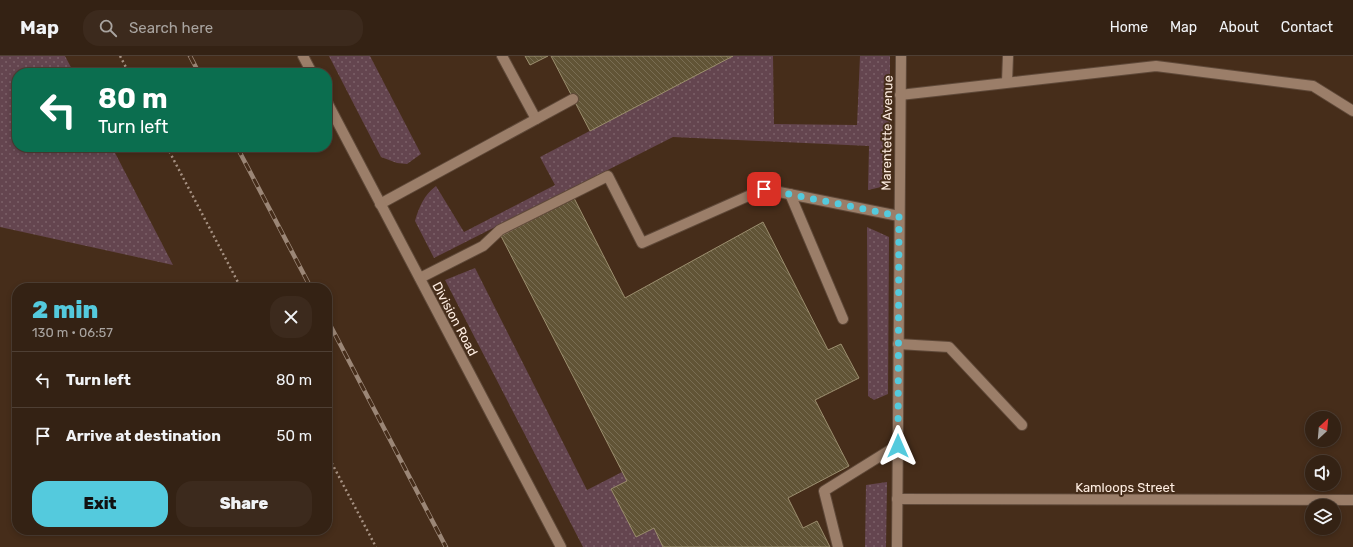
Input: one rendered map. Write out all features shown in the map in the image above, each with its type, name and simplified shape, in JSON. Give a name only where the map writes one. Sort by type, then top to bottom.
[{"type":"street","points":[[303,56],[309,68]]},
{"type":"street","points":[[502,56],[536,119]]},
{"type":"street","name":"Marentette Avenue","points":[[897,547],[901,56]]},
{"type":"street","points":[[1007,82],[1008,56]]},
{"type":"street","points":[[900,95],[1156,66],[1313,86],[1353,111]]},
{"type":"street","points":[[380,204],[573,99]]},
{"type":"street","name":"Division Road","points":[[332,112],[561,547]]},
{"type":"street","points":[[420,278],[483,246],[500,230],[608,176],[642,243],[764,189],[899,216]]},
{"type":"street","points":[[790,194],[843,319]]},
{"type":"street","points":[[898,344],[949,348],[1022,425]]},
{"type":"street","points":[[838,547],[824,491],[898,446]]},
{"type":"street","name":"Kamloops Street","points":[[897,500],[1353,500]]},
{"type":"path","points":[[120,56],[126,68]]},
{"type":"path","points":[[170,152],[238,283]]},
{"type":"path","points":[[332,463],[376,547]]},
{"type":"shaded area","points":[[0,56],[65,56],[71,68],[12,68],[12,152],[115,152],[173,265],[0,227]]},
{"type":"shaded area","points":[[329,56],[370,56],[421,154],[407,164],[397,163],[381,157]]},
{"type":"shaded area","points":[[733,56],[773,56],[774,124],[857,125],[860,56],[890,56],[890,185],[868,190],[869,146],[673,137],[434,258],[415,221],[422,202],[428,193],[436,186],[464,232],[555,185],[540,157]]},
{"type":"shaded area","points":[[867,227],[889,237],[888,394],[874,400],[868,396]]},
{"type":"shaded area","points":[[475,268],[587,490],[622,472],[627,481],[611,489],[636,537],[654,528],[663,547],[583,547],[445,280]]},
{"type":"shaded area","points":[[887,482],[886,547],[865,547],[866,485]]},
{"type":"building","points":[[525,56],[548,56],[530,65]]},
{"type":"building","points":[[551,56],[733,56],[590,131]]},
{"type":"building","points":[[574,198],[625,298],[763,222],[828,350],[841,344],[859,378],[815,400],[849,466],[788,498],[803,528],[817,521],[830,547],[663,547],[654,528],[636,537],[611,489],[627,481],[501,236]]},
{"type":"railway","points":[[190,56],[196,68]]},
{"type":"railway","points":[[240,152],[308,283]]},
{"type":"railway","points":[[332,329],[446,547]]},
{"type":"route","points":[[764,189],[899,216],[898,446]]}]
